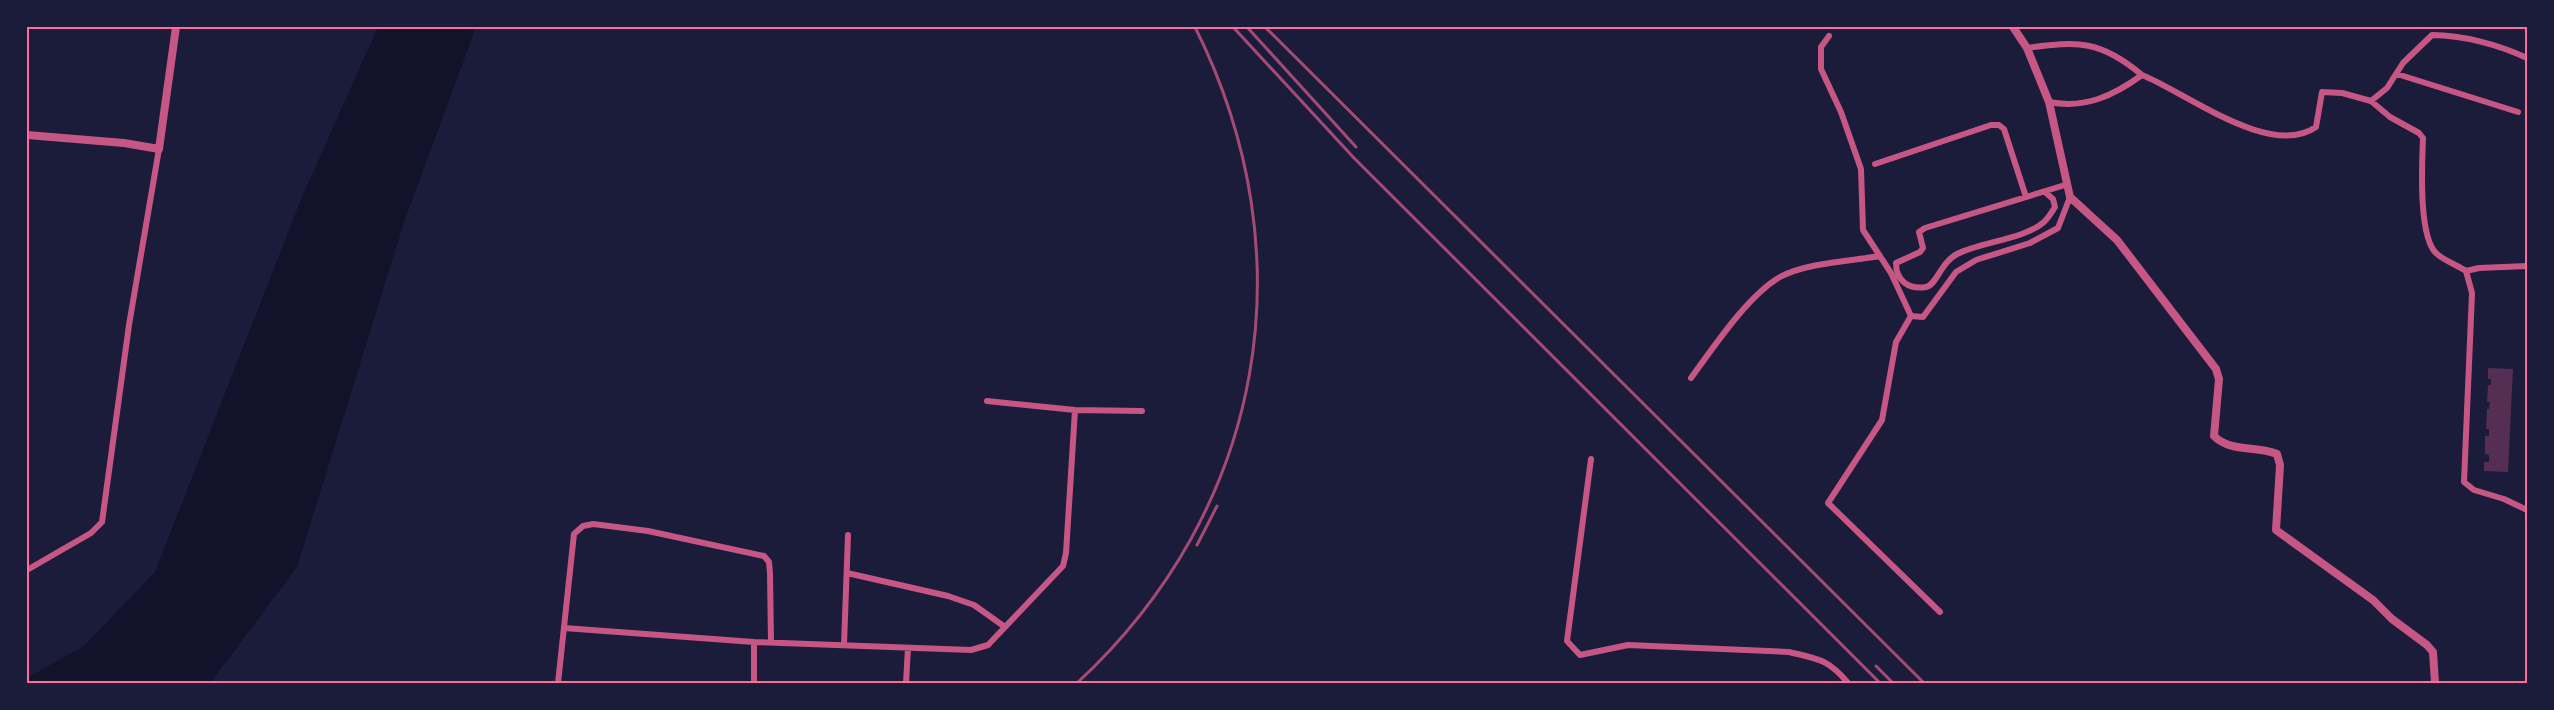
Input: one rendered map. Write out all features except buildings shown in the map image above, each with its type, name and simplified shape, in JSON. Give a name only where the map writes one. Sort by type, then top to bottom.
[{"type":"street","points":[[27,570],[91,533],[102,522],[129,325],[159,149],[176,27]]},
{"type":"street","points":[[2013,27],[2027,48],[2049,102],[2065,185],[2070,197],[2116,240],[2216,369],[2218,379],[2214,436],[2229,446],[2268,450],[2277,454],[2280,465],[2276,530],[2373,600],[2392,619],[2427,645],[2433,652],[2435,683]]},
{"type":"street","points":[[2371,101],[2387,88],[2403,63],[2432,35],[2447,35],[2527,58]]},
{"type":"street","points":[[1829,36],[1821,47],[1821,69],[1841,112],[1861,169],[1863,230],[1891,273],[1911,316]]},
{"type":"street","points":[[2027,48],[2064,44],[2102,48],[2125,61],[2142,75],[2223,118],[2280,135],[2307,133],[2316,127],[2322,92],[2342,93],[2371,101],[2390,117],[2418,133],[2423,138],[2424,203],[2428,241],[2436,254],[2466,271],[2472,293],[2464,482],[2474,490],[2504,499],[2527,510]]},
{"type":"street","points":[[2397,74],[2518,112]]},
{"type":"street","points":[[2049,102],[2062,105],[2087,104],[2116,91],[2142,75]]},
{"type":"street","points":[[1875,164],[1990,125],[1999,125],[2004,129],[2026,197]]},
{"type":"street","points":[[27,135],[124,143],[159,149]]},
{"type":"street","points":[[2045,192],[2053,199],[2055,207],[2044,222],[2031,231],[1969,248],[1948,259],[1941,267],[1935,282],[1928,286],[1912,287],[1903,283],[1898,276],[1896,263],[1920,252],[1923,248],[1919,232],[2065,185]]},
{"type":"street","points":[[1911,316],[1923,317],[1956,272],[1976,260],[2030,243],[2058,228],[2070,197]]},
{"type":"street","points":[[1691,378],[1744,308],[1779,278],[1827,264],[1880,256]]},
{"type":"street","points":[[2466,271],[2479,267],[2527,266]]},
{"type":"street","points":[[1911,316],[1896,342],[1882,420],[1828,503],[1940,612]]},
{"type":"street","points":[[987,401],[1075,410],[1142,411]]},
{"type":"street","points":[[564,628],[753,642],[971,650],[988,645],[1063,566],[1066,554],[1075,410]]},
{"type":"street","points":[[1591,459],[1567,641],[1580,655],[1629,645],[1789,652],[1813,657],[1833,665],[1848,683]]},
{"type":"street","points":[[558,683],[574,534],[583,526],[593,524],[648,531],[764,556],[769,562],[770,573],[771,642]]},
{"type":"street","points":[[844,645],[848,535]]},
{"type":"street","points":[[847,573],[948,596],[974,605],[1005,627]]},
{"type":"street","points":[[753,642],[753,683]]},
{"type":"street","points":[[906,683],[908,648]]},
{"type":"shaded area","points":[[378,27],[476,27],[404,222],[297,567],[210,683],[27,683],[27,678],[84,646],[155,572],[302,197]]},
{"type":"railway","points":[[1077,683],[1141,614],[1191,539],[1227,459],[1249,375],[1257,289],[1251,201],[1230,114],[1195,27]]},
{"type":"railway","points":[[1233,27],[1354,158],[1880,683]]},
{"type":"railway","points":[[1247,27],[1356,147]]},
{"type":"railway","points":[[1265,27],[1924,683]]},
{"type":"railway","points":[[1197,545],[1217,506]]},
{"type":"railway","points":[[1876,666],[1893,683]]}]
